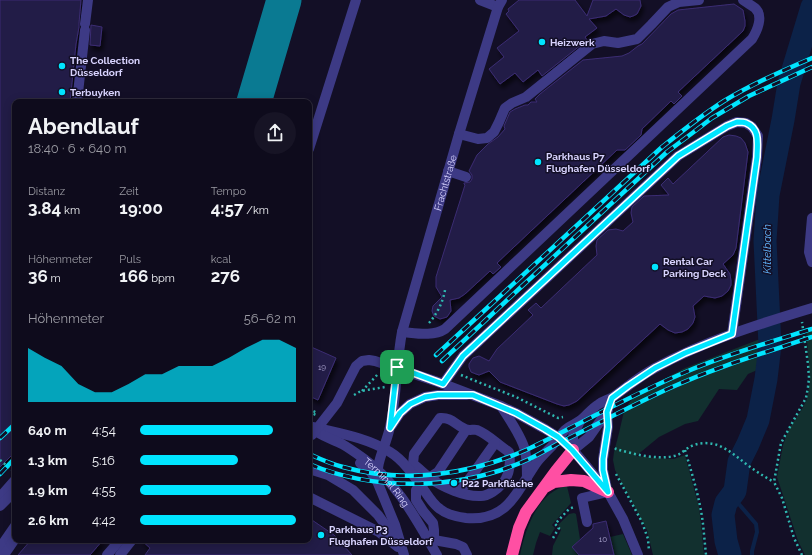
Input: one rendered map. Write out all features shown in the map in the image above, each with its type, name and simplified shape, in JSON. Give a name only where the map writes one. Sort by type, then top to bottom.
[{"type":"highway","points":[[512,555],[519,528],[526,512],[572,450]]},
{"type":"highway","points":[[542,489],[554,482],[571,480],[584,482],[608,492]]},
{"type":"street","points":[[77,99],[88,0]]},
{"type":"street","points":[[312,139],[356,0]]},
{"type":"street","points":[[480,0],[500,4]]},
{"type":"street","points":[[459,134],[478,139],[487,138],[494,132],[500,122],[505,108],[512,103],[534,95],[592,44],[604,41],[618,43],[637,39],[651,25],[668,3],[699,0]]},
{"type":"street","points":[[402,332],[430,334],[440,332],[445,329],[752,39],[756,32],[759,15],[755,8],[744,0]]},
{"type":"street","name":"Frachtstraße","points":[[397,367],[399,344],[402,332],[459,134],[500,4]]},
{"type":"street","points":[[443,384],[463,356],[678,156],[727,126],[737,122],[746,122],[752,127],[758,136],[757,157],[746,231],[734,288],[732,334]]},
{"type":"street","points":[[448,171],[466,177]]},
{"type":"street","points":[[812,218],[809,252],[812,262]]},
{"type":"street","points":[[737,239],[746,231]]},
{"type":"street","points":[[312,431],[356,437],[374,444],[391,453],[404,464],[436,506],[440,509],[452,515],[465,518],[481,518],[495,514],[502,510],[513,499],[538,462],[567,428],[580,421],[599,404],[612,398],[655,368],[685,353],[732,334],[809,309]]},
{"type":"street","points":[[312,429],[337,403],[356,366],[362,361],[375,361],[397,367],[473,395],[522,416],[558,437],[572,450],[608,492],[624,519],[638,555]]},
{"type":"street","points":[[378,481],[377,474],[379,462],[390,428],[397,367]]},
{"type":"street","points":[[390,428],[400,413],[410,404],[425,397],[438,395],[473,395]]},
{"type":"street","points":[[572,450],[589,437],[607,412],[612,398]]},
{"type":"street","points":[[501,406],[523,443],[526,456],[527,478]]},
{"type":"street","points":[[607,412],[608,427],[603,459],[603,470],[608,492]]},
{"type":"street","points":[[440,418],[446,418],[466,430],[477,430],[496,443],[509,452],[510,468],[507,478],[498,488],[483,496],[470,495],[444,488],[429,478],[414,464],[414,454],[440,418]]},
{"type":"street","points":[[572,450],[573,436],[580,421]]},
{"type":"street","points":[[436,555],[433,523],[416,500],[416,490],[438,472],[466,430]]},
{"type":"street","name":"Terminal Ring","points":[[312,432],[348,454],[360,463],[378,481],[395,525],[403,551]]},
{"type":"street","name":"Terminal Ring","points":[[312,432],[343,444],[376,467],[392,484],[413,514],[436,555]]},
{"type":"street","points":[[459,492],[496,443]]},
{"type":"street","points":[[348,454],[360,455],[376,452],[384,445]]},
{"type":"street","name":"Terminal Ring","points":[[312,470],[328,475],[353,490],[378,515],[403,551]]},
{"type":"street","points":[[0,498],[12,484]]},
{"type":"street","points":[[587,522],[582,498],[608,492]]},
{"type":"street","points":[[0,506],[12,493]]},
{"type":"street","points":[[312,498],[379,532],[409,555]]},
{"type":"street","points":[[0,548],[12,530]]},
{"type":"street","points":[[434,540],[463,546],[467,555]]},
{"type":"street","points":[[0,552],[2,555],[12,542]]},
{"type":"street","points":[[107,555],[117,543]]},
{"type":"street","points":[[120,555],[130,543]]},
{"type":"path","points":[[435,316],[444,296],[445,290]]},
{"type":"path","points":[[774,482],[781,443],[806,398],[809,378],[809,309]]},
{"type":"path","points":[[452,371],[516,397],[558,418],[573,414],[580,421]]},
{"type":"path","points":[[312,413],[316,415]]},
{"type":"path","points":[[612,443],[616,450],[635,454],[671,457],[681,454],[692,445],[705,443],[720,446],[774,482],[782,498],[794,538],[802,555]]},
{"type":"path","points":[[685,450],[700,508],[706,555]]},
{"type":"path","points":[[0,460],[12,470]]},
{"type":"path","points":[[614,470],[642,522],[648,539],[650,555]]},
{"type":"path","points":[[553,538],[559,528],[555,524],[572,508]]},
{"type":"green space","points":[[812,327],[812,555],[805,555],[798,541],[777,477],[783,445],[789,429],[807,399],[810,378],[806,329]]},
{"type":"green space","points":[[765,337],[762,368],[748,374],[737,390],[719,389],[698,421],[685,424],[659,437],[636,456],[674,459],[685,455],[699,507],[704,555],[653,555],[647,530],[615,470],[613,460],[614,452],[624,411],[637,394],[685,368]]},
{"type":"green space","points":[[567,486],[571,503],[552,525],[555,528],[550,536],[540,532],[533,555],[520,555],[525,534],[534,513],[548,495],[557,489]]},
{"type":"green space","points":[[569,514],[576,514],[580,539],[572,547],[579,555],[552,555],[553,546],[561,530],[558,525]]},
{"type":"green space","points":[[623,534],[632,555],[611,555],[610,537]]},
{"type":"building","points":[[0,0],[81,0],[70,99],[12,99],[12,455],[0,467]]},
{"type":"building","name":"Heizwerk","points":[[519,0],[575,0],[587,16],[593,0],[640,0],[641,6],[637,14],[630,17],[624,15],[616,9],[606,16],[589,19],[597,28],[585,37],[587,40],[542,76],[538,70],[523,82],[515,73],[500,84],[489,69],[504,57],[497,48],[519,31],[506,14],[509,11],[508,9]]},
{"type":"building","name":"Parkhaus P7 Flughafen Düsseldorf","points":[[734,4],[743,10],[745,26],[743,31],[678,92],[682,96],[674,104],[671,101],[642,129],[641,135],[625,150],[617,150],[497,263],[501,267],[493,274],[490,271],[459,298],[450,300],[451,311],[447,317],[440,319],[434,316],[432,311],[433,306],[442,297],[436,287],[436,277],[465,185],[464,183],[470,182],[472,179],[472,175],[469,171],[477,155],[505,129],[504,126],[510,112],[528,105],[531,102],[537,102],[535,99],[540,94],[583,60],[622,56],[629,53],[642,44],[671,14],[678,10]]},
{"type":"building","points":[[91,25],[102,27],[100,46],[90,45]]},
{"type":"building","name":"Rental Car Parking Deck","points":[[729,135],[741,138],[745,143],[748,152],[736,248],[733,255],[723,264],[730,274],[731,285],[728,291],[722,296],[715,298],[704,296],[693,306],[695,317],[693,323],[688,329],[675,333],[660,324],[577,401],[564,406],[500,382],[489,371],[479,375],[471,372],[469,364],[473,358],[479,356],[489,361],[497,349],[533,315],[528,310],[536,303],[541,308],[597,255],[597,240],[608,230],[616,229],[623,231],[633,222],[631,213],[632,207],[644,196],[669,195],[661,185],[668,178],[673,184],[723,137]]},
{"type":"building","points":[[312,347],[336,358],[318,400],[312,397]]},
{"type":"building","name":"Parkhaus P3 Flughafen Düsseldorf","points":[[312,520],[334,535],[352,555],[145,555],[150,548],[144,543],[312,543]]},
{"type":"building","points":[[606,521],[614,555],[579,555],[572,547],[593,528],[593,524]]},
{"type":"building","points":[[28,543],[100,543],[90,555],[18,555]]},
{"type":"waterway","name":"Kittelbach","points":[[730,555],[726,541],[723,515],[726,503],[735,491],[739,462],[758,420],[766,379],[770,345],[765,241],[768,195],[789,83],[812,7]]},
{"type":"waterway","name":"Kittelbach","points":[[735,491],[738,503],[756,524],[757,532],[752,555]]},
{"type":"taxiway","points":[[255,99],[284,0]]},
{"type":"railway","points":[[436,355],[662,147],[677,135],[724,101],[767,78],[812,58]]},
{"type":"railway","points":[[442,361],[667,152],[712,118],[749,96],[812,67]]},
{"type":"railway","points":[[312,455],[343,467],[389,475],[413,476],[436,474],[482,466],[526,450],[627,399],[688,371],[734,354],[812,329]]},
{"type":"railway","points":[[312,465],[335,473],[390,483],[418,484],[447,482],[475,477],[501,470],[527,460],[628,408],[687,380],[812,337]]},
{"type":"railway","points":[[0,438],[12,427]]},
{"type":"railway","points":[[0,474],[12,461]]},
{"type":"place","name":"Heizwerk","points":[[542,42]]},
{"type":"place","name":"The Collection Düsseldorf","points":[[62,66]]},
{"type":"place","name":"Terbuyken","points":[[62,92]]},
{"type":"place","name":"Parkhaus P7 Flughafen Düsseldorf","points":[[538,162]]},
{"type":"place","name":"Rental Car Parking Deck","points":[[655,267]]},
{"type":"place","name":"P22 Parkfläche","points":[[454,483]]},
{"type":"place","name":"Parkhaus P3 Flughafen Düsseldorf","points":[[321,535]]},
{"type":"route","points":[[737,122],[746,122],[752,127],[758,136],[757,157],[732,334],[685,353],[655,368],[612,398],[607,412],[608,427],[603,459],[603,470],[608,492],[588,467],[558,437],[516,413],[473,395],[438,395],[425,397],[410,404],[400,413],[390,428],[397,367],[443,384],[463,356],[678,156],[727,126],[737,122]]}]
